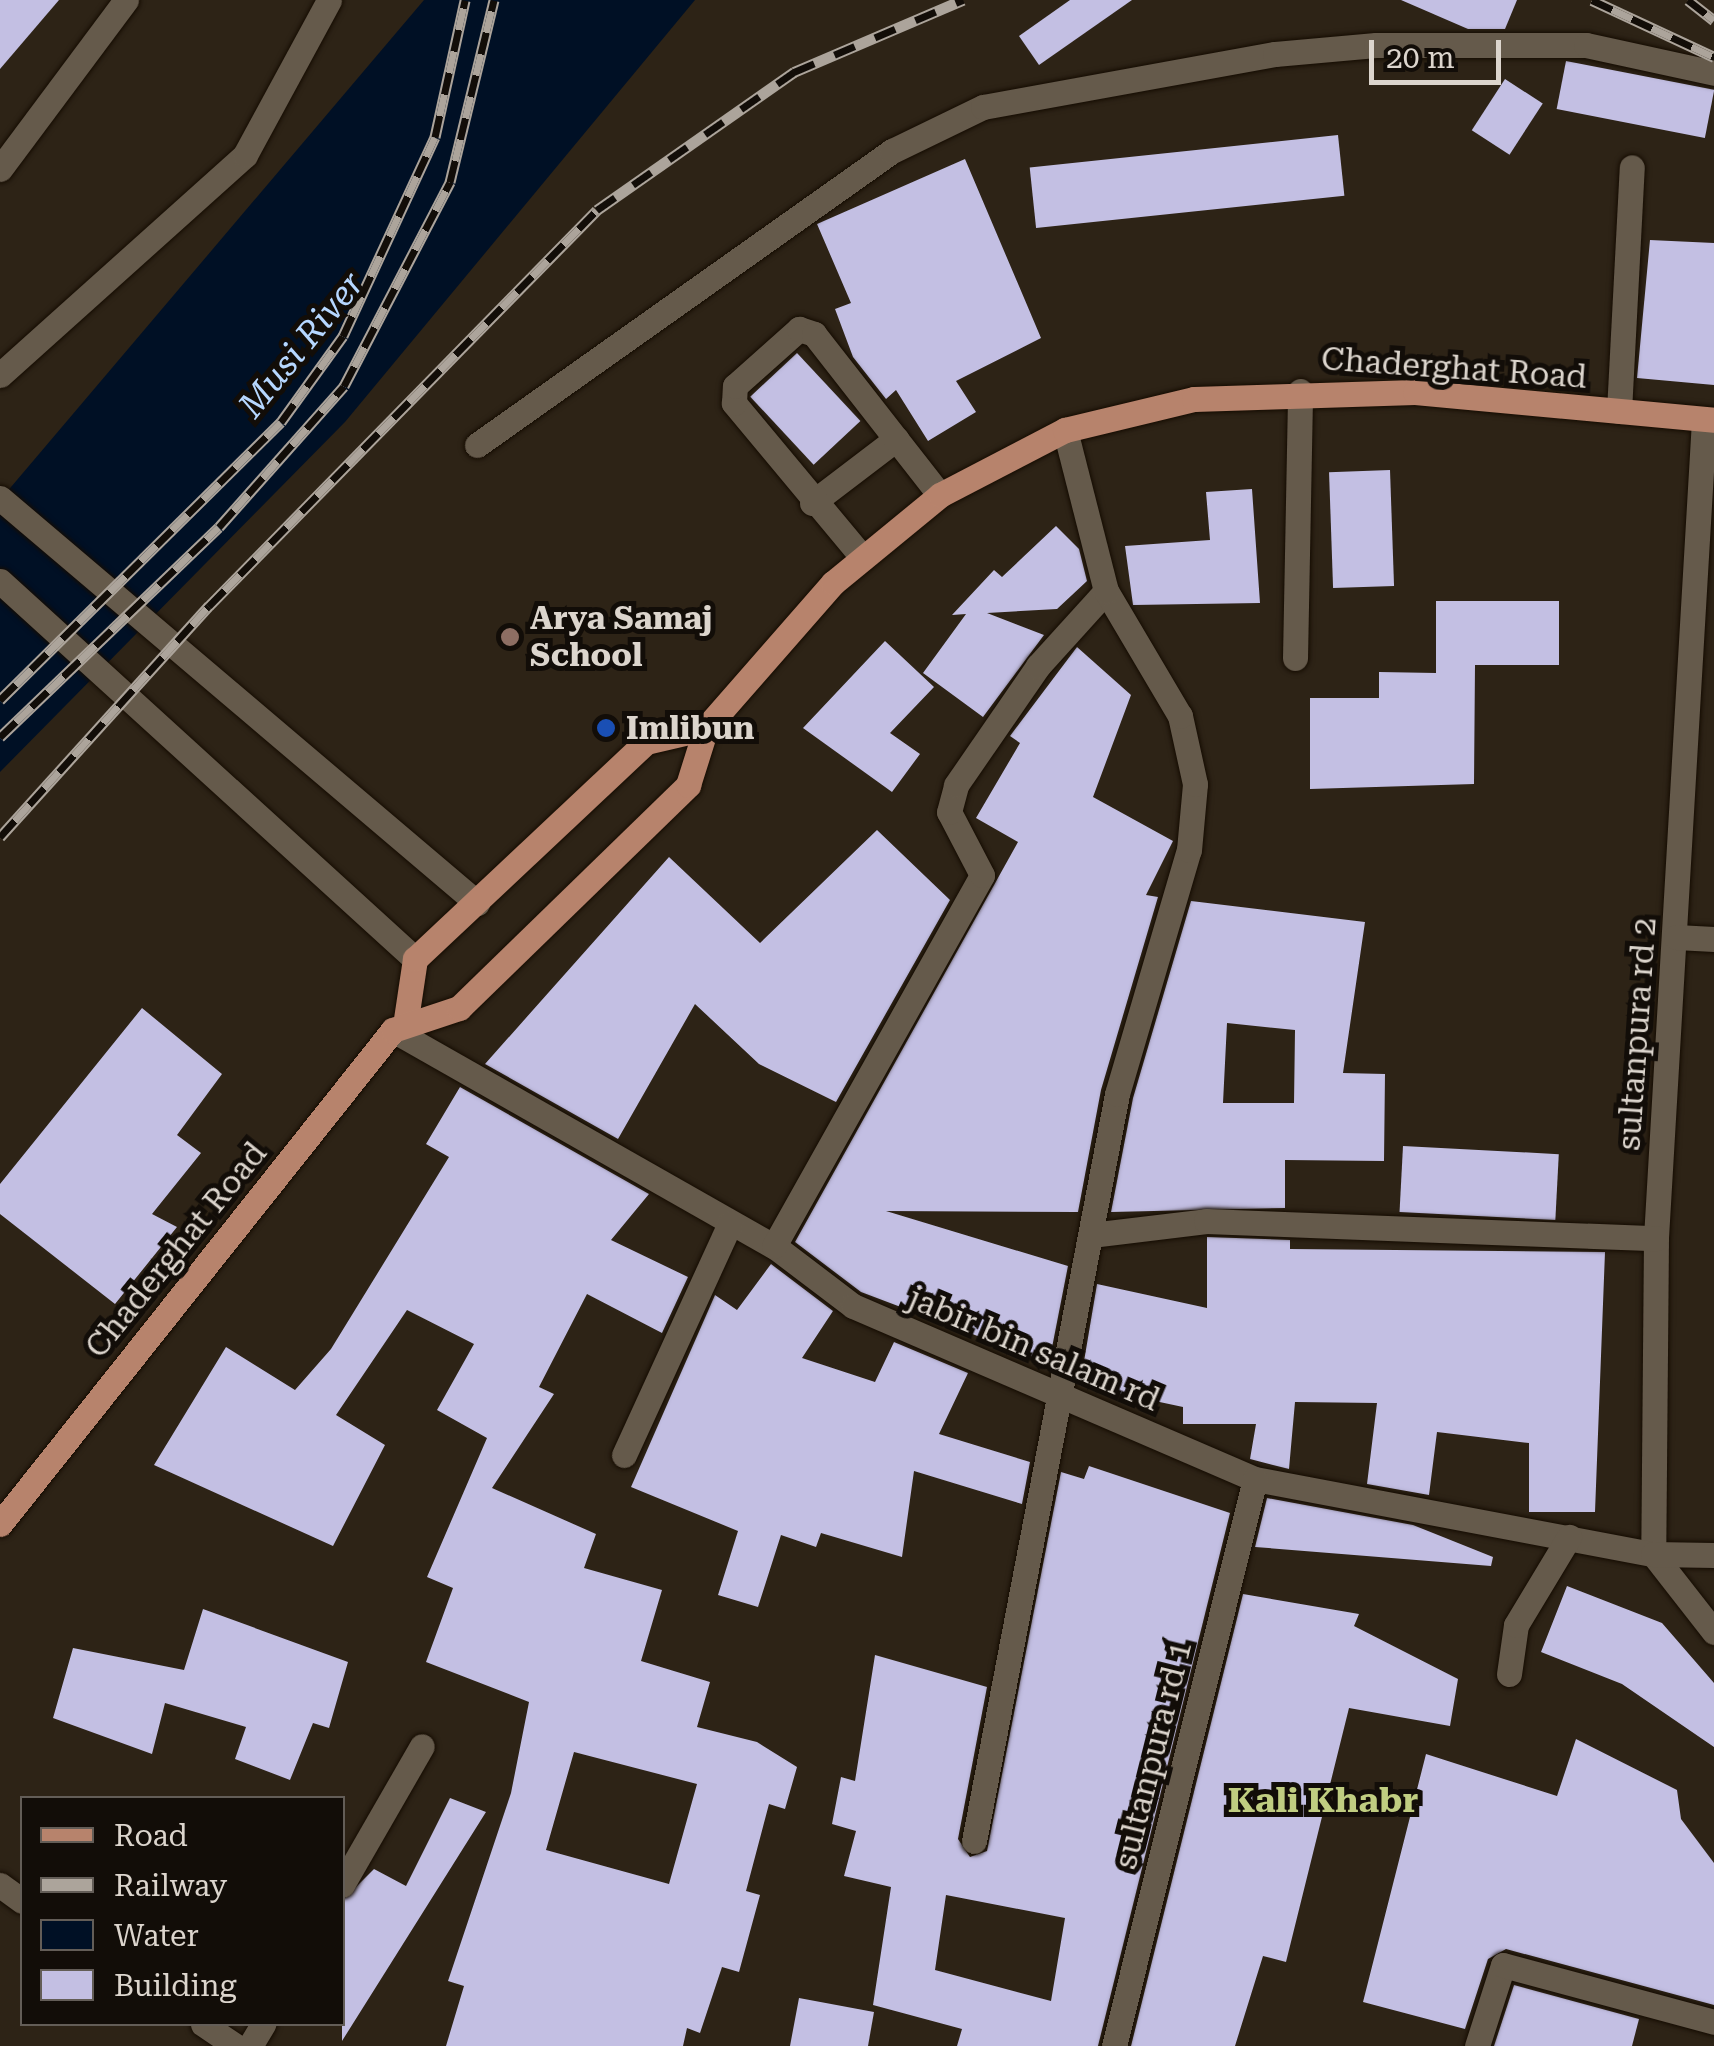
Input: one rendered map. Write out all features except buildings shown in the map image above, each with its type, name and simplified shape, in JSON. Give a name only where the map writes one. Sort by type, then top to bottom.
[{"type":"main road","name":"Chaderghat Road","points":[[400,1024],[459,1008],[679,794],[706,728],[864,558],[940,494],[1065,430],[1158,405],[1300,391],[1709,420]]},
{"type":"main road","points":[[415,959],[646,742],[706,728]]},
{"type":"main road","name":"Chaderghat Road","points":[[0,1524],[400,1024],[415,959]]},
{"type":"street","points":[[0,169],[126,0]]},
{"type":"street","points":[[0,375],[244,155],[330,0]]},
{"type":"street","points":[[477,445],[892,151],[983,107],[1275,54],[1376,45],[1586,46],[1714,73]]},
{"type":"street","points":[[1619,412],[1632,168]]},
{"type":"street","points":[[864,558],[812,503],[734,404],[735,386],[799,329],[814,334],[940,494]]},
{"type":"street","points":[[1296,658],[1300,391]]},
{"type":"street","name":"sultanpura rd 2","points":[[1653,1554],[1656,1238],[1709,420]]},
{"type":"street","points":[[974,1841],[1056,1393],[1117,1094],[1189,850],[1195,784],[1180,716],[1106,591],[1065,430]]},
{"type":"street","points":[[812,503],[896,440]]},
{"type":"street","points":[[0,498],[478,903]]},
{"type":"street","points":[[0,582],[281,830],[415,959]]},
{"type":"street","points":[[774,1246],[982,875],[949,812],[956,785],[1038,666],[1106,591]]},
{"type":"street","points":[[1676,937],[1714,938]]},
{"type":"street","name":"jabir bin salam rd","points":[[400,1024],[774,1246],[853,1306],[1255,1480],[1653,1554],[1714,1555]]},
{"type":"street","points":[[1091,1236],[1206,1222],[1656,1238]]},
{"type":"street","points":[[624,1455],[730,1223]]},
{"type":"street","name":"sultanpura rd 1","points":[[1114,2046],[1255,1480]]},
{"type":"street","points":[[1508,1674],[1516,1625],[1568,1538]]},
{"type":"street","points":[[1653,1554],[1714,1632]]},
{"type":"street","points":[[345,1880],[422,1746]]},
{"type":"street","points":[[1478,2046],[1503,1965],[1714,2022]]},
{"type":"street","points":[[206,2026],[236,2046]]},
{"type":"water","name":"Musi River","points":[[424,0],[695,0],[345,422],[0,772],[0,500]]},
{"type":"railway","points":[[0,700],[281,422],[343,336],[435,137],[465,0]]},
{"type":"railway","points":[[0,737],[219,527],[344,386],[450,182],[494,0]]},
{"type":"railway","points":[[0,837],[209,606],[597,210],[794,72],[963,0]]},
{"type":"railway","points":[[1592,0],[1714,57]]},
{"type":"railway","points":[[1688,0],[1714,20]]},
{"type":"place","name":"Arya Samaj School","points":[[510,637]]},
{"type":"place","name":"Imlibun","points":[[606,728]]},
{"type":"district","name":"Kali Khabr","points":[[1323,1801]]}]
